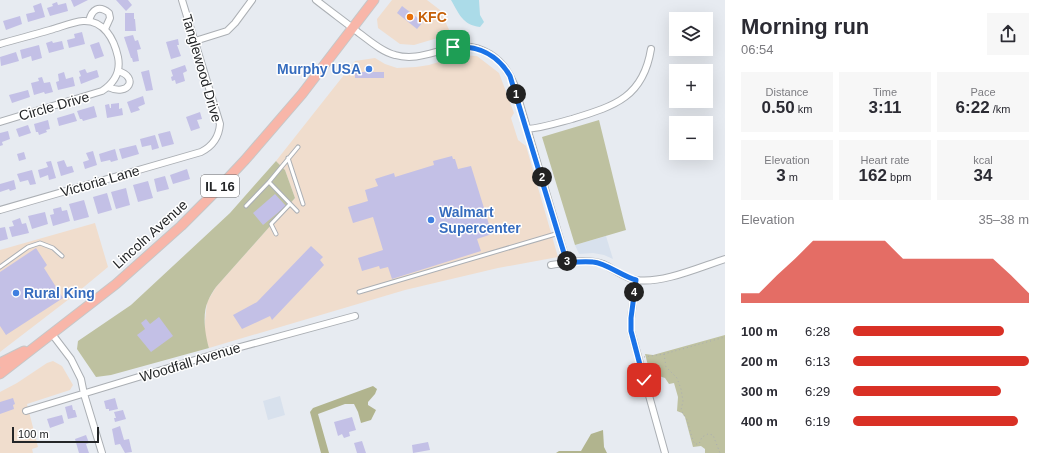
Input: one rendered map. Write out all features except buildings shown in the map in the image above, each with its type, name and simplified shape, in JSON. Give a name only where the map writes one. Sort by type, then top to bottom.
[{"type":"main road","name":"Lincoln Avenue","points":[[0,374],[98,298],[143,260],[214,193],[280,121],[374,0]]},
{"type":"main road","name":"Lincoln Avenue","points":[[0,363],[38,344]]},
{"type":"street","name":"Tanglewood Drive","points":[[182,0],[220,124],[220,130],[215,141],[211,146],[201,152]]},
{"type":"street","points":[[195,41],[227,31],[232,27],[252,0]]},
{"type":"street","points":[[316,0],[386,52],[404,57],[420,56],[447,48],[462,46],[472,47],[488,53],[500,62],[510,76],[567,263]]},
{"type":"street","points":[[89,21],[90,16],[94,11],[104,9],[109,13],[110,18],[105,29]]},
{"type":"street","points":[[0,44],[75,22],[89,21],[105,29],[111,36],[118,58],[118,71]]},
{"type":"street","points":[[526,129],[538,128],[599,111],[619,102],[631,92],[638,83],[649,63],[651,49]]},
{"type":"street","name":"Circle Drive","points":[[0,122],[96,94],[108,88],[115,79],[118,71],[123,72],[128,77],[128,86],[124,90],[118,91],[108,88]]},
{"type":"street","name":"Victoria Lane","points":[[0,210],[201,152]]},
{"type":"street","points":[[551,266],[567,263],[594,262],[603,264],[629,278],[636,280],[647,280],[668,277],[725,259]]},
{"type":"street","points":[[636,280],[631,318],[631,331],[665,453]]},
{"type":"street","name":"Woodfall Avenue","points":[[26,411],[218,353],[355,316]]},
{"type":"street","points":[[52,334],[76,369],[83,384],[84,394],[102,453]]},
{"type":"lane","points":[[246,206],[280,170],[298,147]]},
{"type":"lane","points":[[288,158],[303,204]]},
{"type":"lane","points":[[269,182],[297,211]]},
{"type":"lane","points":[[276,234],[271,224],[290,204]]},
{"type":"lane","points":[[359,292],[559,233]]},
{"type":"lane","points":[[0,267],[28,247],[40,243],[46,244],[53,248],[62,256]]},
{"type":"path","points":[[638,358],[664,354],[725,337]]},
{"type":"path","points":[[664,354],[666,367],[677,378],[681,389],[683,401],[681,410],[687,420],[693,441],[695,444],[699,444],[702,437],[708,434],[713,435],[720,453]]},
{"type":"shaded area","points":[[392,0],[427,0],[440,10],[451,34],[414,45],[400,44],[378,28],[377,19]]},
{"type":"shaded area","points":[[462,55],[477,56],[499,73],[514,113],[511,118],[518,140],[526,146],[558,257],[498,268],[405,290],[209,348],[205,336],[207,302],[216,287],[295,198],[285,170],[276,161],[355,61],[375,58],[385,64],[397,68],[416,67],[429,65]]},
{"type":"shaded area","points":[[95,223],[108,267],[0,352],[0,250]]},
{"type":"shaded area","points":[[606,236],[613,259],[604,255],[593,253],[579,254],[575,245]]},
{"type":"shaded area","points":[[53,361],[62,366],[73,385],[70,390],[27,404],[38,447],[32,449],[33,453],[0,453],[0,392],[17,383],[47,363]]},
{"type":"shaded area","points":[[280,396],[285,415],[268,420],[263,401]]},
{"type":"green space","points":[[599,120],[626,230],[575,245],[542,137]]},
{"type":"green space","points":[[276,161],[285,170],[295,198],[216,287],[209,299],[205,312],[205,331],[209,348],[111,375],[96,377],[77,349],[78,341],[131,305],[230,213]]},
{"type":"green space","points":[[725,335],[725,453],[705,453],[705,449],[701,446],[693,447],[685,417],[682,413],[677,411],[678,397],[674,383],[669,384],[665,378],[650,373],[645,354],[653,355]]},
{"type":"green space","points":[[373,386],[377,389],[375,394],[368,402],[368,405],[376,410],[371,420],[361,423],[354,404],[345,404],[318,414],[329,453],[321,453],[310,412],[313,408]]},
{"type":"green space","points":[[603,430],[604,447],[607,453],[556,453],[559,451],[581,451],[591,434]]},
{"type":"water","points":[[451,0],[479,0],[480,15],[484,22],[480,27],[469,24],[459,14]]},
{"type":"place","name":"KFC","points":[[410,17]]},
{"type":"place","name":"Murphy USA","points":[[369,69]]},
{"type":"place","name":"Walmart Supercenter","points":[[431,220]]},
{"type":"place","name":"Rural King","points":[[16,293]]},
{"type":"route","points":[[453,47],[462,46],[480,49],[494,57],[506,68],[514,84],[526,129],[567,263],[594,262],[603,264],[616,272],[636,280],[631,318],[631,331],[644,380]]}]
